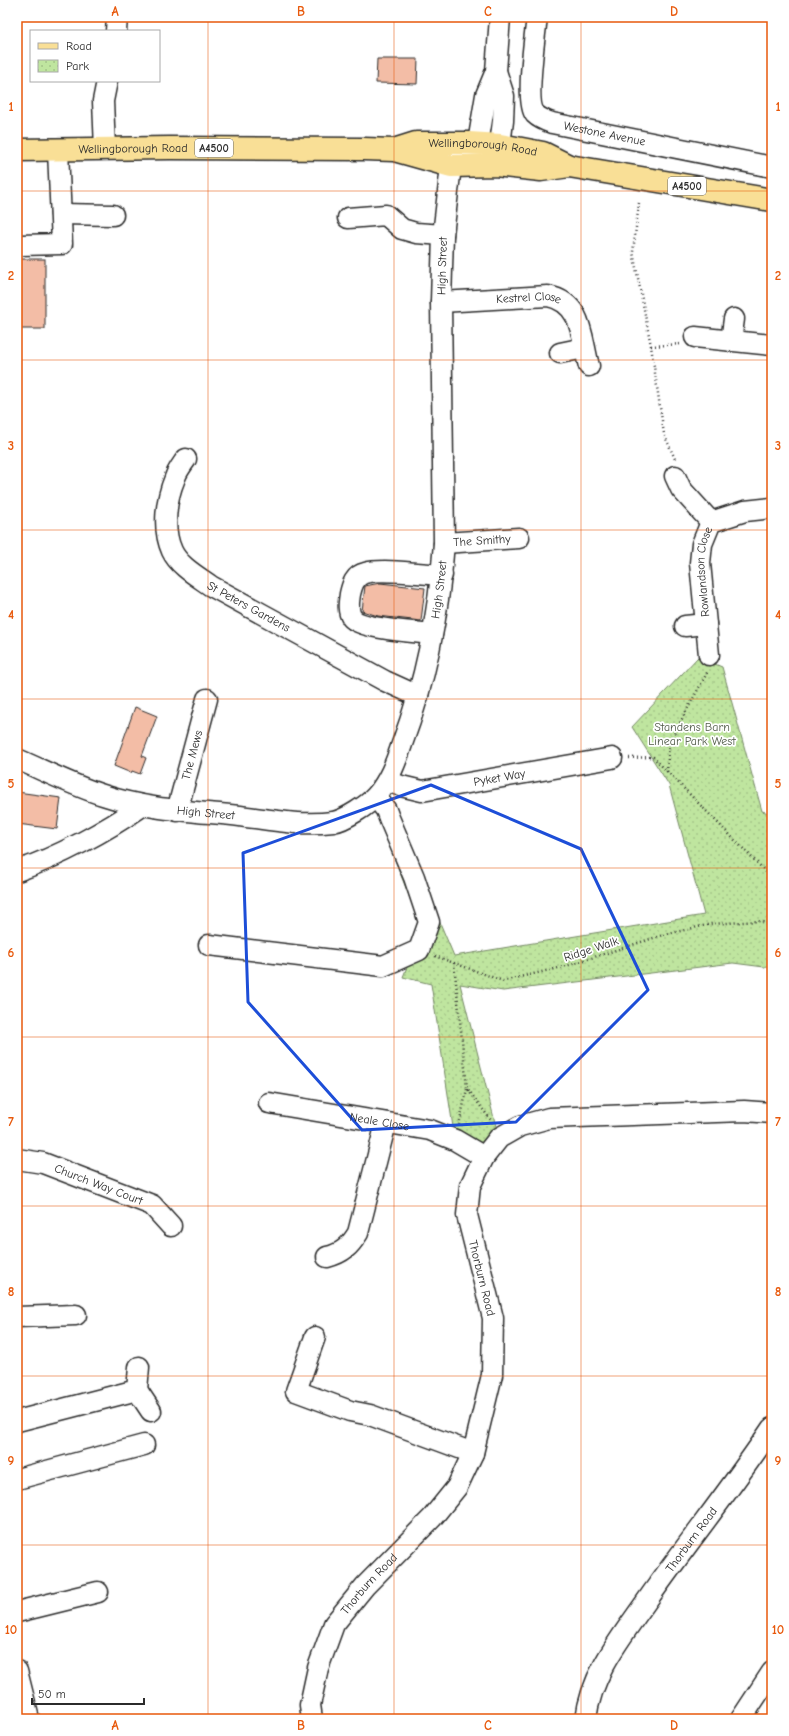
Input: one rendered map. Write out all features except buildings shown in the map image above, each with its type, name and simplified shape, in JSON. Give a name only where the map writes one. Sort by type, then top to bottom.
[{"type":"main road","name":"Wellingborough Road","points":[[394,150],[416,143],[478,143],[500,145],[543,153],[569,166],[772,200]]},
{"type":"main road","name":"Wellingborough Road","points":[[17,150],[319,148],[394,150],[451,166],[485,164],[541,170],[569,166]]},
{"type":"street","points":[[116,30],[117,17]]},
{"type":"street","points":[[485,164],[478,143],[486,95],[496,71],[500,17]]},
{"type":"street","name":"Westone Avenue","points":[[537,17],[531,105],[541,118],[552,123],[772,167]]},
{"type":"street","points":[[485,164],[500,145],[504,96],[496,71]]},
{"type":"street","points":[[105,149],[103,101],[107,82]]},
{"type":"street","points":[[451,166],[478,143]]},
{"type":"street","points":[[20,245],[66,249],[61,214],[58,150]]},
{"type":"street","name":"High Street","points":[[17,759],[102,795],[142,806],[177,811],[297,823],[334,822],[358,810],[376,797],[387,781],[407,732],[418,696],[432,634],[442,575],[444,543],[441,302],[444,234],[451,166]]},
{"type":"street","points":[[61,214],[113,215]]},
{"type":"street","points":[[348,218],[386,215],[402,228],[416,233],[444,234]]},
{"type":"street","name":"Kestrel Close","points":[[441,302],[548,296],[557,298],[572,309],[577,316],[586,357],[560,353]]},
{"type":"street","points":[[732,341],[734,319]]},
{"type":"street","points":[[695,337],[772,345]]},
{"type":"street","name":"St Peters Gardens","points":[[186,459],[175,477],[169,497],[167,504],[166,528],[172,551],[186,569],[211,586],[371,674],[418,696]]},
{"type":"street","name":"Rowlandson Close","points":[[675,476],[681,489],[711,522]]},
{"type":"street","name":"Rowlandson Close","points":[[709,655],[700,563],[702,544],[711,522],[745,511],[772,508]]},
{"type":"street","name":"The Smithy","points":[[444,543],[519,538]]},
{"type":"street","points":[[432,634],[371,627],[356,621],[351,616],[349,605],[352,584],[364,573],[383,572],[442,575]]},
{"type":"street","name":"Rowlandson Close","points":[[685,626],[706,624]]},
{"type":"street","name":"The Mews","points":[[177,811],[207,699]]},
{"type":"street","name":"Pyket Way","points":[[387,781],[422,791],[612,758]]},
{"type":"street","points":[[209,945],[382,966],[419,950],[430,922],[414,877],[388,814],[376,797]]},
{"type":"street","points":[[17,871],[56,854],[119,822],[142,806]]},
{"type":"street","name":"Neale Close","points":[[269,1103],[430,1130],[455,1140],[484,1157]]},
{"type":"street","name":"Thorburn Road","points":[[312,1719],[310,1705],[318,1668],[334,1624],[365,1586],[432,1518],[457,1487],[473,1454],[492,1375],[493,1318],[467,1215],[470,1186],[484,1157],[499,1138],[520,1126],[549,1118],[744,1111],[772,1113]]},
{"type":"street","points":[[328,1257],[338,1254],[350,1245],[358,1233],[386,1122]]},
{"type":"street","name":"Church Way Court","points":[[17,1159],[43,1164],[152,1205],[170,1226]]},
{"type":"street","points":[[17,1317],[76,1315]]},
{"type":"street","points":[[315,1337],[296,1391],[350,1411],[370,1414],[473,1454]]},
{"type":"street","points":[[139,1367],[136,1390],[151,1411]]},
{"type":"street","points":[[17,1421],[136,1390]]},
{"type":"street","name":"Thorburn Road","points":[[586,1719],[588,1704],[602,1669],[625,1633],[772,1428]]},
{"type":"street","points":[[17,1479],[144,1445]]},
{"type":"street","points":[[17,1612],[98,1592]]},
{"type":"street","points":[[17,1671],[29,1719]]},
{"type":"street","points":[[741,1719],[772,1672]]},
{"type":"path","points":[[639,203],[633,252],[651,346],[664,434],[680,471],[675,476]]},
{"type":"path","points":[[651,346],[684,344],[695,337]]},
{"type":"path","points":[[667,772],[669,743],[708,673],[709,655]]},
{"type":"path","points":[[612,758],[654,757],[772,878]]},
{"type":"path","name":"Ridge Walk","points":[[419,950],[503,981],[564,968],[663,935],[710,924],[758,921],[772,924]]},
{"type":"path","points":[[454,963],[467,1088],[455,1140]]},
{"type":"path","points":[[467,1088],[503,1136]]},
{"type":"highlighted area","points":[[431,785],[581,849],[648,990],[516,1122],[362,1130],[248,1002],[243,853]]},
{"type":"green space","name":"Standens Barn Linear Park West","points":[[698,657],[722,667],[762,811],[772,814],[772,968],[733,963],[503,991],[460,984],[499,1138],[484,1157],[455,1140],[431,984],[403,977],[422,929],[384,832],[394,814],[454,956],[704,915],[669,785],[632,727]]}]
